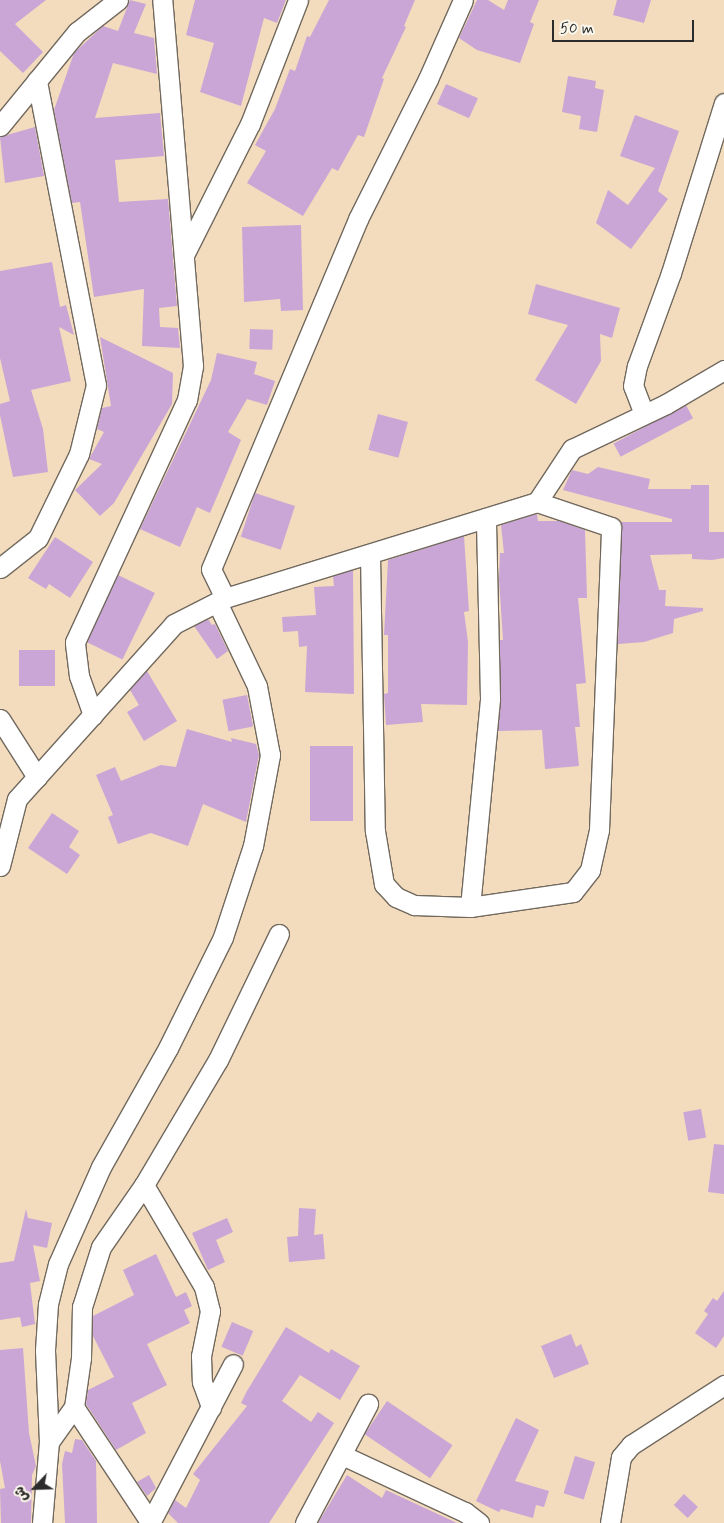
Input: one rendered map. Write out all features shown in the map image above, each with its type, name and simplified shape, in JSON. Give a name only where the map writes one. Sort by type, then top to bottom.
[{"type":"street","points":[[0,126],[77,32],[118,0]]},
{"type":"street","points":[[93,715],[79,676],[75,642],[187,400],[193,366],[162,0]]},
{"type":"street","points":[[184,256],[250,124],[298,0]]},
{"type":"street","points":[[42,1523],[48,1442],[48,1304],[58,1264],[101,1167],[168,1048],[222,937],[253,846],[270,755],[256,686],[221,600],[211,569],[358,219],[428,79],[463,0]]},
{"type":"street","points":[[0,568],[38,538],[79,454],[96,385],[37,81]]},
{"type":"street","points":[[644,414],[633,386],[636,366],[671,273],[724,103]]},
{"type":"street","points":[[537,502],[572,449],[644,414],[724,370]]},
{"type":"street","points":[[0,866],[17,799],[174,624],[221,600],[537,502],[611,527],[599,830],[590,870],[572,892],[470,907],[414,905],[396,897],[384,884],[376,831],[370,554]]},
{"type":"street","points":[[470,907],[490,698],[486,518]]},
{"type":"street","points":[[0,719],[37,777]]},
{"type":"street","points":[[48,1442],[74,1406],[81,1358],[82,1307],[101,1248],[144,1185],[218,1060],[279,934]]},
{"type":"street","points":[[144,1185],[204,1287],[210,1311],[201,1356],[202,1382],[211,1407]]},
{"type":"street","points":[[74,1406],[150,1522],[233,1364]]},
{"type":"street","points":[[610,1523],[621,1457],[631,1445],[724,1385]]},
{"type":"street","points":[[305,1523],[368,1404]]},
{"type":"street","points":[[342,1455],[465,1512],[480,1523]]},
{"type":"building","points":[[0,0],[46,0],[15,24],[43,52],[23,73],[0,51]]},
{"type":"building","points":[[130,0],[146,4],[134,33],[154,38],[157,74],[113,63],[95,118],[160,113],[164,156],[115,160],[119,202],[168,199],[177,306],[159,308],[160,327],[178,328],[180,348],[142,346],[144,289],[94,297],[80,202],[72,203],[54,110],[74,53],[103,26],[118,31]]},
{"type":"building","points":[[195,0],[286,0],[277,23],[264,18],[241,106],[200,92],[214,43],[186,35]]},
{"type":"building","points":[[329,0],[415,0],[404,26],[406,27],[382,78],[384,79],[364,137],[358,135],[338,171],[332,168],[303,216],[247,183],[266,151],[255,145],[275,109],[290,69],[295,71],[307,36],[310,37]]},
{"type":"building","points":[[477,0],[488,0],[504,10],[508,0],[539,0],[530,22],[534,24],[520,63],[477,50],[459,38]]},
{"type":"building","points":[[617,0],[651,0],[644,23],[613,15]]},
{"type":"building","points":[[568,76],[596,81],[595,88],[604,90],[597,132],[579,129],[581,116],[562,112]]},
{"type":"building","points":[[446,84],[478,98],[469,118],[437,104]]},
{"type":"building","points":[[635,115],[679,131],[658,191],[668,199],[631,249],[596,223],[608,190],[628,205],[655,168],[620,156]]},
{"type":"building","points":[[35,127],[44,176],[5,183],[0,137]]},
{"type":"building","points":[[301,225],[303,310],[281,311],[280,299],[244,302],[242,227]]},
{"type":"building","points":[[52,262],[60,307],[66,305],[74,335],[59,327],[71,381],[31,390],[43,429],[48,472],[13,477],[0,415],[0,404],[10,401],[0,358],[0,271]]},
{"type":"building","points":[[536,284],[620,308],[612,338],[600,334],[601,361],[576,404],[535,380],[568,325],[528,314]]},
{"type":"building","points":[[250,329],[273,330],[272,350],[249,349]]},
{"type":"building","points":[[100,337],[173,373],[172,404],[114,503],[100,516],[75,490],[102,464],[89,459],[104,432],[97,429],[102,408],[111,406]]},
{"type":"building","points":[[217,353],[257,362],[254,374],[275,381],[267,405],[247,399],[228,432],[241,440],[210,513],[197,507],[180,547],[140,529],[211,380]]},
{"type":"building","points":[[686,405],[693,418],[621,457],[614,443]]},
{"type":"building","points":[[378,414],[408,422],[398,458],[368,450]]},
{"type":"building","points":[[598,467],[650,479],[648,489],[691,489],[691,485],[709,485],[709,532],[724,532],[724,558],[712,560],[692,559],[692,554],[650,555],[659,590],[666,590],[665,606],[703,608],[703,611],[674,619],[673,633],[644,642],[618,644],[621,522],[672,522],[672,519],[563,490],[572,470],[588,474]]},
{"type":"building","points":[[255,493],[295,506],[281,550],[241,537]]},
{"type":"building","points":[[537,514],[538,521],[559,521],[585,530],[587,598],[578,598],[586,683],[576,684],[580,727],[575,727],[579,766],[545,769],[542,730],[498,731],[500,640],[503,640],[499,579],[500,553],[504,553],[501,525]]},
{"type":"building","points":[[464,536],[469,611],[464,612],[468,642],[467,705],[421,704],[423,722],[386,725],[384,694],[388,693],[388,635],[384,635],[388,560]]},
{"type":"building","points":[[55,537],[93,562],[70,598],[49,584],[46,589],[28,578]]},
{"type":"building","points":[[353,570],[354,694],[305,692],[307,646],[299,647],[298,631],[283,632],[282,617],[316,615],[314,587],[334,586],[333,576]]},
{"type":"building","points":[[118,575],[155,593],[122,659],[86,642]]},
{"type":"building","points":[[208,619],[212,625],[215,624],[228,651],[217,659],[194,626]]},
{"type":"building","points":[[19,650],[55,650],[55,686],[19,686]]},
{"type":"building","points":[[147,671],[177,721],[144,741],[127,712],[139,705],[130,690]]},
{"type":"building","points":[[247,695],[253,726],[229,731],[222,700]]},
{"type":"building","points":[[187,729],[232,742],[231,738],[256,744],[259,755],[246,822],[203,804],[188,846],[151,833],[118,844],[108,817],[113,815],[96,775],[115,767],[121,781],[161,765],[176,767]]},
{"type":"building","points":[[310,746],[353,746],[353,821],[310,821]]},
{"type":"building","points":[[52,813],[79,831],[69,847],[80,855],[67,874],[28,848]]},
{"type":"building","points":[[701,1109],[706,1138],[688,1141],[683,1112]]},
{"type":"building","points":[[714,1144],[724,1145],[724,1194],[708,1192]]},
{"type":"building","points":[[299,1208],[316,1209],[314,1235],[323,1234],[325,1259],[289,1262],[287,1237],[298,1236]]},
{"type":"building","points":[[26,1209],[28,1218],[52,1223],[47,1248],[33,1245],[40,1281],[30,1283],[35,1324],[22,1327],[20,1317],[0,1320],[0,1263],[14,1261]]},
{"type":"building","points":[[227,1218],[233,1232],[216,1240],[225,1262],[208,1270],[192,1233]]},
{"type":"building","points":[[156,1254],[176,1297],[186,1292],[192,1306],[184,1310],[190,1323],[147,1344],[167,1385],[132,1403],[146,1433],[116,1450],[86,1404],[88,1390],[114,1377],[93,1336],[93,1316],[134,1295],[123,1270]]},
{"type":"building","points":[[724,1291],[724,1336],[716,1348],[695,1333],[708,1314],[704,1311],[713,1298],[717,1301]]},
{"type":"building","points":[[232,1322],[253,1331],[243,1356],[221,1347]]},
{"type":"building","points":[[286,1327],[329,1353],[331,1349],[360,1366],[340,1400],[300,1375],[282,1401],[311,1422],[318,1412],[334,1423],[269,1523],[178,1523],[168,1513],[175,1500],[186,1508],[200,1480],[193,1474],[247,1406],[241,1403]]},
{"type":"building","points":[[571,1334],[576,1347],[581,1344],[589,1364],[554,1378],[541,1346]]},
{"type":"building","points":[[23,1348],[29,1433],[36,1466],[32,1475],[31,1523],[1,1523],[0,1489],[5,1488],[0,1461],[0,1350]]},
{"type":"building","points":[[387,1401],[452,1445],[430,1478],[365,1434]]},
{"type":"building","points":[[516,1418],[539,1430],[515,1481],[549,1491],[544,1507],[536,1505],[533,1518],[501,1509],[499,1512],[476,1501]]},
{"type":"building","points":[[75,1439],[82,1440],[96,1461],[97,1523],[65,1523],[62,1464],[65,1451],[72,1453]]},
{"type":"building","points":[[575,1456],[595,1462],[584,1499],[564,1493]]},
{"type":"building","points":[[149,1475],[156,1488],[147,1496],[137,1482]]},
{"type":"building","points":[[347,1475],[382,1498],[386,1490],[457,1523],[318,1523]]},
{"type":"building","points":[[684,1494],[698,1507],[688,1518],[674,1505]]}]
